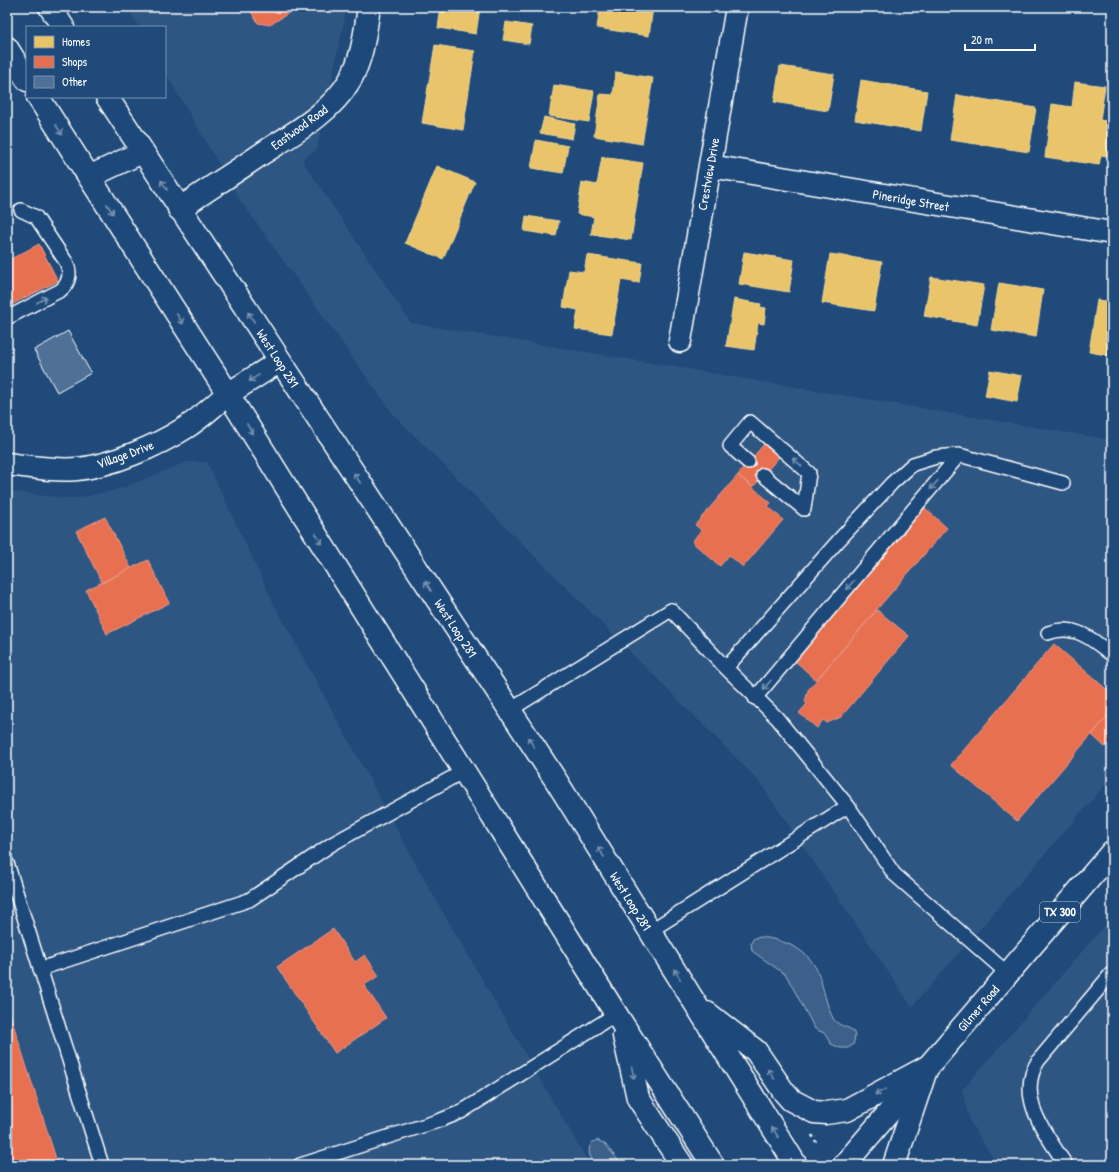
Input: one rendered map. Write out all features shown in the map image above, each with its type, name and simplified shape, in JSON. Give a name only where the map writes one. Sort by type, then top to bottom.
[{"type":"main road","points":[[50,7],[62,26]]},
{"type":"main road","name":"Eastwood Road","points":[[179,209],[305,125],[328,107],[342,92],[358,63],[362,51],[369,7]]},
{"type":"main road","name":"Crestview Drive","points":[[680,340],[737,7]]},
{"type":"main road","points":[[7,48],[26,78]]},
{"type":"main road","points":[[39,98],[228,394],[713,1165]]},
{"type":"main road","name":"West Loop 281","points":[[108,98],[179,209],[558,782],[796,1165]]},
{"type":"main road","points":[[88,177],[142,152]]},
{"type":"main road","name":"Pineridge Street","points":[[710,166],[1112,234]]},
{"type":"main road","name":"Village Drive","points":[[7,464],[78,469],[108,462],[136,452],[186,428],[228,394],[280,361]]},
{"type":"main road","name":"Gilmer Road","points":[[844,1165],[1112,852]]},
{"type":"main road","points":[[695,1004],[756,1051],[791,1100],[814,1112],[826,1114],[847,1110],[927,1067]]},
{"type":"main road","points":[[619,1017],[638,1098],[682,1165]]},
{"type":"main road","points":[[894,1165],[927,1067]]},
{"type":"lane","points":[[7,318],[61,290],[65,286],[70,269],[36,218],[21,210]]},
{"type":"lane","points":[[748,462],[730,446],[750,422],[809,472],[804,509],[763,475]]},
{"type":"lane","points":[[726,668],[839,540],[905,469],[913,464],[936,457],[959,455],[1064,483]]},
{"type":"lane","points":[[755,698],[959,455]]},
{"type":"lane","points":[[510,710],[671,610],[755,698],[777,718],[848,806],[894,874],[1007,973]]},
{"type":"lane","points":[[1048,633],[1063,629],[1076,632],[1096,641],[1112,655]]},
{"type":"lane","points":[[40,969],[249,900],[332,844],[464,771]]},
{"type":"lane","points":[[650,932],[848,806]]},
{"type":"lane","points":[[7,863],[102,1165]]},
{"type":"lane","points":[[1066,1165],[1042,1128],[1033,1109],[1030,1092],[1032,1074],[1038,1062],[1112,973]]},
{"type":"lane","points":[[300,1165],[442,1120],[461,1112],[619,1017]]},
{"type":"shaded area","points":[[127,7],[347,7],[317,149],[302,160],[411,323],[1112,440],[1112,777],[912,1007],[758,780],[393,414],[240,200],[166,74],[166,26],[138,26]]},
{"type":"shaded area","points":[[186,462],[207,462],[273,602],[429,888],[590,1165],[7,1165],[7,491],[62,498],[79,498],[123,488]]},
{"type":"shaded area","points":[[1112,917],[1112,1165],[997,1165],[970,1122],[962,1090]]},
{"type":"shaded area","points":[[754,938],[770,938],[788,944],[796,948],[810,959],[819,975],[833,1018],[840,1025],[849,1028],[854,1033],[855,1038],[853,1045],[848,1048],[840,1048],[831,1044],[824,1033],[815,1029],[786,975],[752,951],[751,943]]},
{"type":"shaded area","points":[[597,1140],[605,1144],[622,1165],[597,1165],[591,1158],[589,1150],[591,1143]]},
{"type":"building: Homes","points":[[441,7],[480,7],[476,34],[438,28]]},
{"type":"building: Homes","points":[[600,7],[653,7],[649,36],[597,28]]},
{"type":"building: Homes","points":[[506,22],[532,26],[529,44],[503,40]]},
{"type":"building: Homes","points":[[435,45],[475,51],[463,130],[422,123]]},
{"type":"building: Homes","points":[[780,66],[834,74],[828,111],[774,102]]},
{"type":"building: Homes","points":[[616,72],[653,78],[642,144],[594,136],[600,94],[613,95]]},
{"type":"building: Homes","points":[[861,80],[927,91],[921,131],[855,120]]},
{"type":"building: Homes","points":[[1075,82],[1105,86],[1100,120],[1112,122],[1112,157],[1101,155],[1099,165],[1045,157],[1052,104],[1072,107]]},
{"type":"building: Homes","points":[[554,85],[594,91],[589,122],[549,116]]},
{"type":"building: Homes","points":[[957,95],[1036,108],[1029,152],[950,140]]},
{"type":"building: Homes","points":[[544,117],[575,124],[572,139],[540,133]]},
{"type":"building: Homes","points":[[536,140],[568,146],[563,173],[531,168]]},
{"type":"building: Homes","points":[[602,157],[643,163],[631,240],[591,234],[594,217],[577,214],[582,182],[597,185]]},
{"type":"building: Homes","points":[[437,166],[475,182],[443,259],[405,243]]},
{"type":"building: Homes","points":[[526,216],[559,221],[556,236],[524,231]]},
{"type":"building: Homes","points":[[744,252],[794,260],[789,292],[739,284]]},
{"type":"building: Homes","points":[[830,254],[882,262],[874,311],[822,303]]},
{"type":"building: Homes","points":[[587,255],[642,263],[639,283],[621,280],[612,334],[575,329],[578,310],[563,307],[569,270],[584,272]]},
{"type":"building: Homes","points":[[931,277],[984,285],[977,325],[924,316]]},
{"type":"building: Homes","points":[[999,283],[1043,290],[1036,337],[991,330]]},
{"type":"building: Homes","points":[[734,299],[761,304],[760,307],[766,308],[764,324],[758,323],[754,350],[726,346]]},
{"type":"building: Homes","points":[[1097,300],[1112,302],[1112,356],[1089,352]]},
{"type":"building: Homes","points":[[990,370],[1022,376],[1017,402],[985,396]]},
{"type":"building: Shops","points":[[248,7],[298,7],[270,25],[258,23]]},
{"type":"building: Shops","points":[[39,244],[58,281],[7,307],[7,261]]},
{"type":"building: Shops","points":[[764,444],[779,457],[753,487],[738,475]]},
{"type":"building: Shops","points":[[738,475],[771,503],[768,506],[783,520],[743,567],[729,555],[720,566],[692,542],[701,530],[695,525]]},
{"type":"building: Shops","points":[[925,508],[947,528],[816,680],[794,660]]},
{"type":"building: Shops","points":[[105,517],[131,568],[102,583],[76,531]]},
{"type":"building: Shops","points":[[148,560],[169,603],[107,634],[86,590]]},
{"type":"building: Shops","points":[[877,610],[909,636],[841,717],[827,723],[823,720],[817,728],[799,713],[807,704],[805,702],[808,690]]},
{"type":"building: Shops","points":[[1054,644],[1112,694],[1112,711],[1017,821],[951,765]]},
{"type":"building: Shops","points":[[1108,715],[1112,718],[1112,739],[1105,747],[1092,735]]},
{"type":"building: Shops","points":[[333,929],[355,962],[365,955],[379,976],[364,985],[386,1018],[335,1053],[277,967]]},
{"type":"building: Shops","points":[[8,1008],[58,1165],[7,1165]]},
{"type":"building: Other","points":[[68,331],[91,373],[57,392],[34,350]]}]
